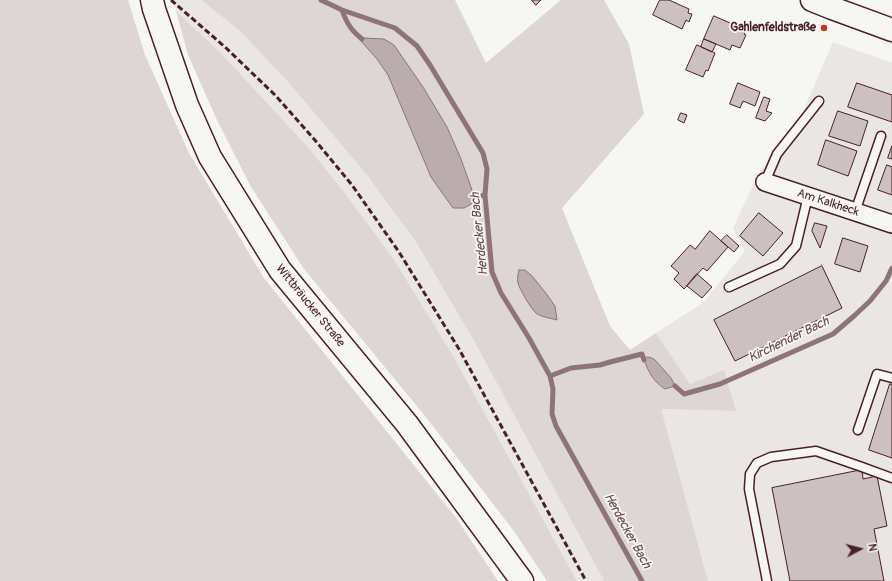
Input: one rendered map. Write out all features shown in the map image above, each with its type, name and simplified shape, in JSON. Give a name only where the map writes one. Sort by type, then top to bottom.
[{"type":"main road","name":"Wittbräucker Straße","points":[[152,0],[156,17],[187,106],[210,157],[280,270],[407,424],[522,581]]},
{"type":"main road","points":[[812,0],[892,30]]},
{"type":"street","name":"Am Kalkheck","points":[[765,182],[892,224]]},
{"type":"lane","points":[[765,182],[777,154],[819,101]]},
{"type":"lane","points":[[855,212],[880,136]]},
{"type":"lane","points":[[729,287],[780,264],[796,246],[808,196]]},
{"type":"lane","points":[[858,430],[877,374],[892,378]]},
{"type":"lane","points":[[767,581],[749,489],[750,474],[757,463],[772,457],[816,451],[892,478]]},
{"type":"shaded area","points":[[0,0],[128,0],[145,55],[189,153],[264,278],[457,519],[498,581],[0,581]]},
{"type":"shaded area","points":[[174,0],[201,0],[239,30],[289,83],[366,174],[416,242],[474,341],[604,581],[577,581],[452,354],[393,258],[344,192],[308,147],[222,54],[176,11]]},
{"type":"shaded area","points":[[201,0],[455,0],[486,63],[561,0],[604,0],[629,44],[644,114],[562,208],[610,326],[630,350],[656,333],[690,384],[724,370],[736,411],[661,409],[708,581],[604,581],[474,341],[416,242],[366,174],[289,83],[239,30]]},
{"type":"shaded area","points":[[176,11],[222,54],[308,147],[344,192],[393,258],[452,354],[577,581],[547,581],[514,531],[425,416],[304,269],[251,187],[217,120],[188,55]]},
{"type":"shaded area","points":[[364,38],[384,39],[394,45],[423,87],[447,127],[461,159],[472,190],[473,203],[464,208],[453,208],[431,177],[388,75],[377,59],[360,40]]},
{"type":"shaded area","points":[[833,42],[892,63],[892,581],[708,581],[660,409],[735,411],[690,384],[656,333],[704,302],[745,251],[733,228],[760,171],[803,112]]},
{"type":"shaded area","points":[[519,270],[525,270],[545,292],[555,306],[557,320],[540,316],[534,311],[519,286]]},
{"type":"shaded area","points":[[647,357],[655,360],[671,378],[675,386],[665,389],[657,383],[644,360]]},
{"type":"building","points":[[532,0],[541,0],[536,5]]},
{"type":"building","points":[[660,0],[669,0],[689,9],[688,13],[692,14],[689,22],[686,20],[682,29],[653,15]]},
{"type":"building","points":[[714,16],[746,30],[744,34],[746,35],[740,48],[732,45],[730,50],[704,39]]},
{"type":"building","points":[[704,39],[716,44],[712,52],[701,47]]},
{"type":"building","points":[[697,45],[715,53],[708,71],[706,70],[703,77],[686,70]]},
{"type":"building","points":[[738,83],[760,92],[755,106],[743,101],[740,108],[730,104]]},
{"type":"building","points":[[857,83],[892,95],[892,122],[848,107]]},
{"type":"building","points":[[764,97],[770,99],[766,111],[772,113],[765,121],[756,118]]},
{"type":"building","points":[[838,111],[868,121],[860,146],[829,136]]},
{"type":"building","points":[[681,113],[687,115],[684,123],[678,120]]},
{"type":"building","points":[[826,140],[857,151],[848,176],[818,165]]},
{"type":"building","points":[[892,146],[892,159],[888,158]]},
{"type":"building","points":[[887,165],[892,167],[892,195],[878,190]]},
{"type":"building","points":[[759,213],[783,233],[763,256],[740,236]]},
{"type":"building","points":[[815,223],[827,226],[820,248],[812,231]]},
{"type":"building","points":[[710,231],[728,247],[707,271],[703,268],[684,289],[674,279],[679,273],[671,266],[690,245],[695,249]]},
{"type":"building","points":[[727,235],[739,246],[734,252],[721,241]]},
{"type":"building","points":[[843,238],[868,246],[860,272],[835,264]]},
{"type":"building","points":[[822,266],[842,308],[735,361],[714,320]]},
{"type":"building","points":[[697,274],[712,287],[702,298],[687,286]]},
{"type":"building","points":[[890,384],[892,385],[892,458],[869,450]]},
{"type":"building","points":[[862,470],[863,479],[877,476],[887,526],[874,529],[884,581],[790,581],[772,488]]},
{"type":"waterway","name":"Herdecker Bach","points":[[321,0],[342,10],[395,28],[417,46],[483,153],[487,169],[485,195],[492,272],[501,293],[529,338],[550,376],[553,389],[552,414],[556,426],[642,581]]},
{"type":"waterway","points":[[342,10],[350,26],[362,39]]},
{"type":"waterway","points":[[472,197],[485,195]]},
{"type":"waterway","name":"Kirchender Bach","points":[[675,386],[684,394],[720,384],[833,334],[870,301],[886,281],[892,268]]},
{"type":"waterway","name":"Kirchender Bach","points":[[550,376],[571,368],[600,365],[642,354],[644,360]]},
{"type":"railway","points":[[171,0],[225,47],[275,95],[352,185],[399,252],[459,349],[586,581]]},
{"type":"place","name":"Gahlenfeldstraße","points":[[824,28]]}]
